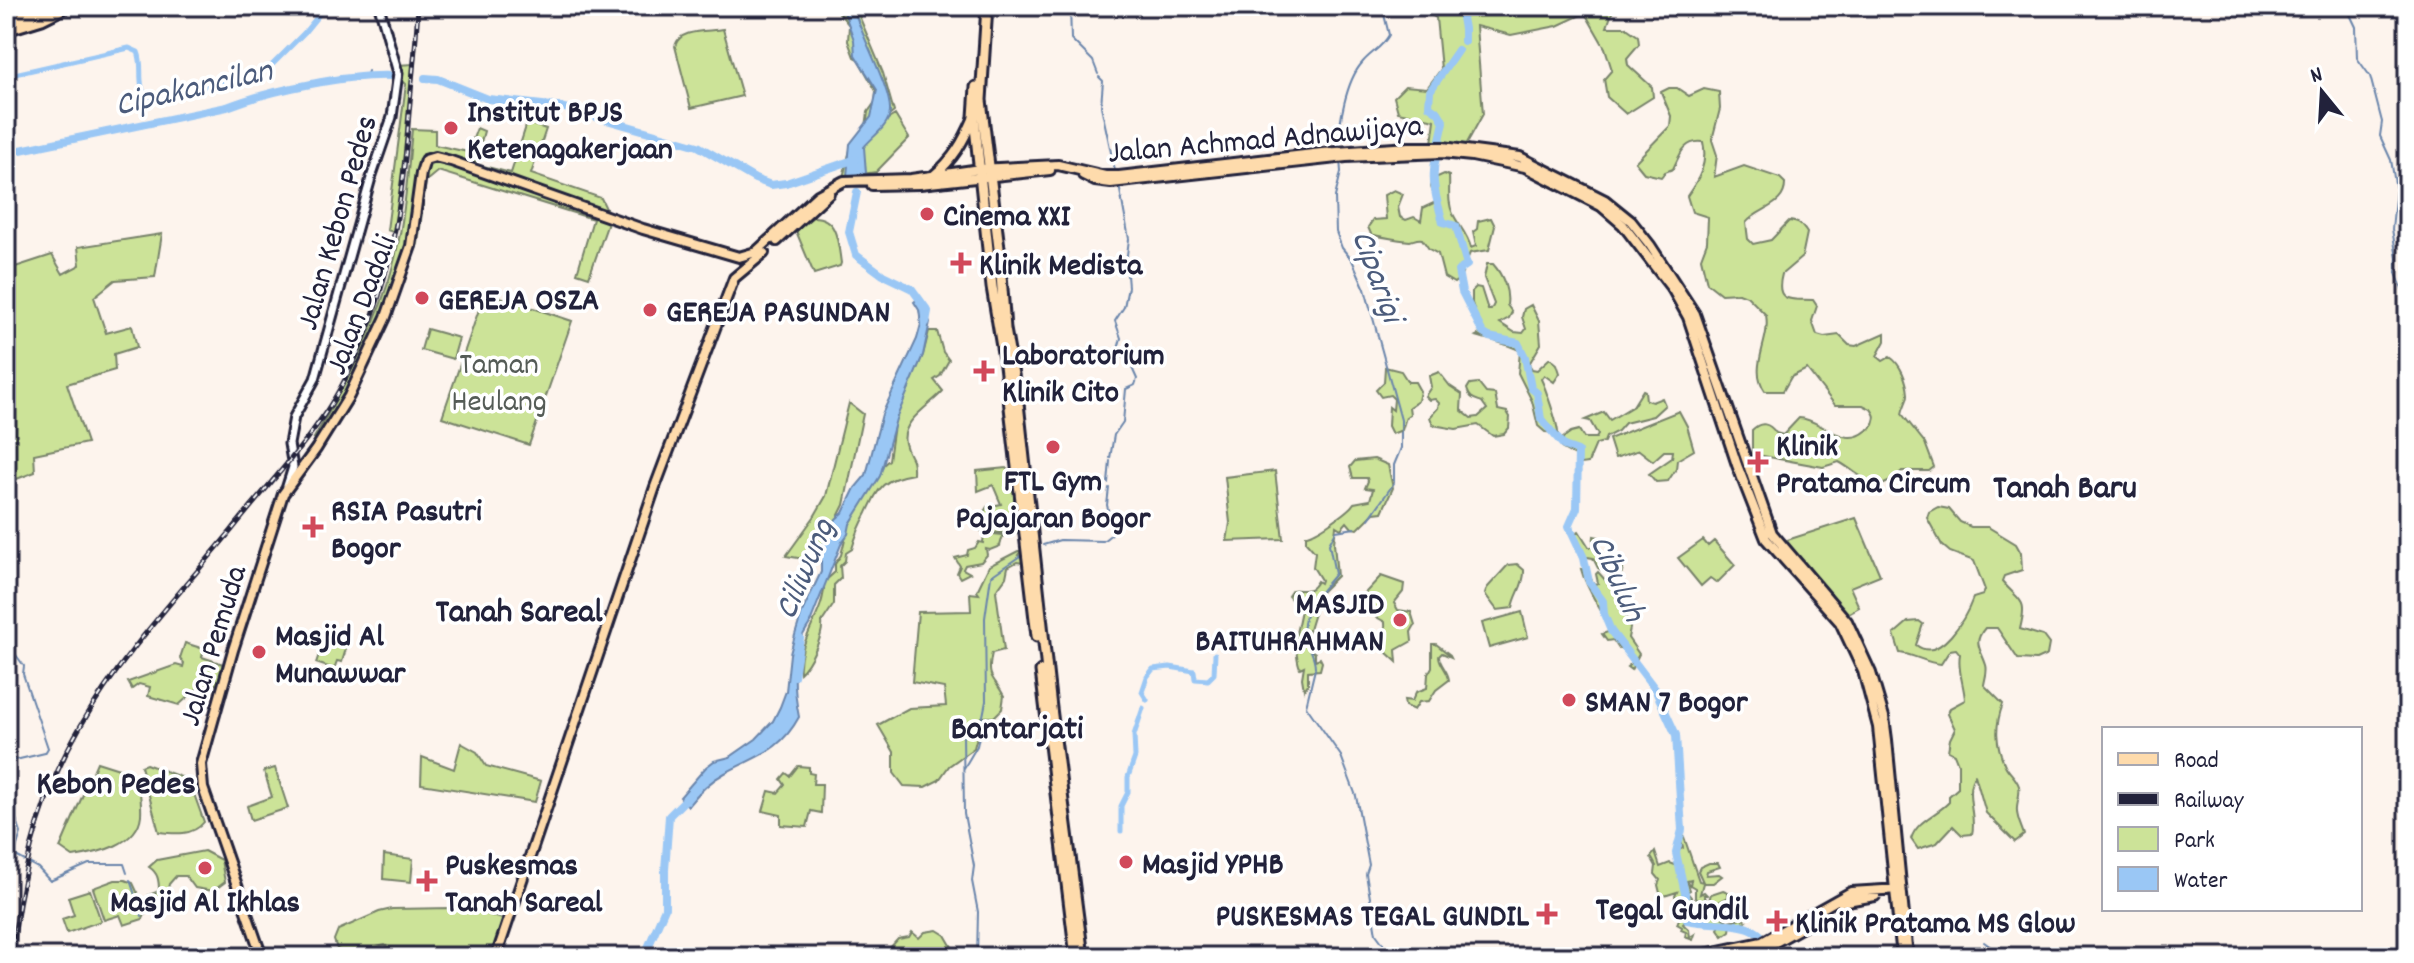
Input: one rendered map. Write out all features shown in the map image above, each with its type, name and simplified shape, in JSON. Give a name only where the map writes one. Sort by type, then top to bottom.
[{"type":"highway","points":[[6,11],[20,6]]},
{"type":"highway","points":[[6,18],[40,6]]},
{"type":"highway","points":[[6,28],[59,6]]},
{"type":"highway","points":[[6,28],[42,19],[68,6]]},
{"type":"highway","points":[[980,6],[974,117],[985,173]]},
{"type":"highway","points":[[987,6],[981,100],[985,173],[1076,957]]},
{"type":"highway","points":[[1053,750],[1083,957]]},
{"type":"main road","name":"Jalan Kebon Pedes","points":[[283,494],[298,467],[289,444],[292,425],[315,379],[362,206],[392,117],[398,77],[379,6]]},
{"type":"main road","points":[[932,176],[959,150],[974,117]]},
{"type":"main road","name":"Jalan Achmad Adnawijaya","points":[[985,173],[1051,170],[1116,180],[1347,154],[1423,150],[1499,153],[1528,160],[1605,200],[1631,221],[1681,289],[1700,326],[1773,537],[1808,573],[1843,621],[1871,673],[1884,717],[1884,752],[1900,892]]},
{"type":"main road","name":"Jalan Achmad Adnawijaya","points":[[1446,151],[1525,167],[1601,206],[1632,234],[1673,290],[1688,317],[1737,465],[1766,539],[1843,621]]},
{"type":"main road","name":"Jalan Dadali","points":[[289,484],[349,396],[386,317],[406,266],[423,163],[428,157],[451,161],[643,229],[733,257],[756,252],[820,197]]},
{"type":"main road","points":[[734,278],[820,197],[836,188],[851,183],[985,173]]},
{"type":"main road","points":[[870,182],[920,184],[985,173]]},
{"type":"main road","points":[[496,957],[655,487],[739,265],[733,257]]},
{"type":"main road","name":"Jalan Pemuda","points":[[262,957],[214,822],[200,771],[233,650],[283,494],[289,484]]},
{"type":"main road","points":[[1690,957],[1767,943],[1843,895],[1858,891],[1900,892]]},
{"type":"main road","points":[[1723,957],[1805,928],[1836,904],[1854,898],[1900,892]]},
{"type":"main road","points":[[1900,892],[1902,957]]},
{"type":"main road","points":[[1900,892],[1908,957]]},
{"type":"green space","points":[[837,6],[855,6],[883,73],[894,112],[875,127],[895,115],[909,138],[876,172],[843,177],[851,146],[866,127],[876,91],[854,57],[848,41],[849,25]]},
{"type":"green space","points":[[1416,6],[1610,6],[1613,10],[1607,27],[1625,27],[1638,36],[1639,44],[1627,58],[1628,65],[1652,87],[1653,97],[1626,114],[1607,97],[1604,79],[1612,70],[1605,48],[1585,13],[1557,26],[1511,35],[1476,26],[1483,114],[1466,145],[1432,143],[1435,120],[1398,112],[1394,97],[1405,86],[1427,88],[1441,69],[1436,18]]},
{"type":"green space","points":[[723,29],[742,96],[691,108],[675,46],[682,36]]},
{"type":"green space","points":[[414,64],[396,233],[387,230],[406,84],[398,76],[396,65]]},
{"type":"green space","points":[[1677,88],[1689,96],[1704,89],[1719,92],[1720,109],[1712,140],[1717,155],[1714,177],[1744,166],[1780,178],[1785,183],[1781,197],[1746,223],[1748,239],[1753,244],[1771,240],[1789,221],[1798,223],[1807,233],[1802,257],[1782,274],[1780,284],[1783,295],[1792,299],[1813,300],[1817,306],[1812,321],[1817,335],[1839,335],[1849,345],[1856,346],[1885,333],[1885,341],[1877,356],[1883,361],[1890,357],[1903,373],[1908,394],[1902,414],[1925,443],[1934,467],[1929,471],[1902,471],[1885,484],[1877,484],[1839,462],[1823,467],[1752,454],[1752,430],[1762,424],[1783,435],[1799,418],[1807,419],[1849,437],[1858,436],[1870,428],[1875,416],[1871,409],[1863,405],[1835,405],[1807,369],[1791,377],[1783,391],[1765,391],[1760,382],[1759,363],[1766,335],[1766,315],[1747,296],[1721,294],[1707,283],[1701,258],[1707,242],[1708,217],[1692,212],[1687,196],[1701,171],[1703,142],[1687,146],[1673,169],[1661,177],[1644,173],[1635,162],[1670,126],[1671,116],[1661,92]]},
{"type":"green space","points":[[527,123],[546,129],[531,174],[601,198],[610,217],[589,277],[577,273],[593,219],[438,171],[426,181],[418,244],[367,362],[322,440],[314,438],[361,351],[388,282],[401,226],[412,129],[435,130],[435,145],[468,152],[477,128],[484,131],[475,164],[511,173]]},
{"type":"green space","points":[[1444,174],[1449,176],[1451,209],[1471,248],[1476,246],[1473,232],[1477,229],[1478,221],[1491,218],[1495,226],[1489,250],[1470,253],[1460,278],[1454,283],[1444,277],[1438,254],[1429,249],[1422,239],[1410,241],[1378,236],[1371,234],[1368,227],[1373,220],[1386,219],[1384,195],[1394,190],[1403,194],[1398,207],[1400,217],[1406,220],[1414,217],[1421,221],[1423,208],[1436,202],[1431,187],[1433,179]]},
{"type":"green space","points":[[813,217],[828,221],[832,226],[841,263],[840,266],[814,274],[796,231]]},
{"type":"green space","points":[[162,234],[155,277],[115,280],[94,297],[106,333],[132,326],[137,347],[114,354],[115,370],[67,384],[87,443],[34,454],[35,472],[6,483],[6,270],[52,255],[63,274],[80,265],[78,247]]},
{"type":"green space","points":[[1487,264],[1493,264],[1502,278],[1507,305],[1512,312],[1500,323],[1514,332],[1523,333],[1526,329],[1522,317],[1524,309],[1531,305],[1539,321],[1541,344],[1529,364],[1537,370],[1550,358],[1557,364],[1560,373],[1554,382],[1544,375],[1541,379],[1558,433],[1545,432],[1538,426],[1532,401],[1518,373],[1520,351],[1476,336],[1482,333],[1472,303],[1472,291],[1476,287],[1481,288],[1488,310],[1494,304],[1484,278]]},
{"type":"green space","name":"Taman Heulang","points":[[485,292],[572,321],[529,445],[442,417]]},
{"type":"green space","points":[[427,329],[459,338],[453,359],[421,350]]},
{"type":"green space","points":[[929,331],[937,331],[943,352],[949,360],[934,380],[943,391],[907,428],[905,443],[913,463],[913,474],[888,482],[875,497],[852,549],[846,553],[845,561],[840,566],[841,578],[834,585],[834,604],[822,622],[816,649],[800,673],[800,660],[821,605],[824,582],[835,572],[848,527],[883,465],[889,460],[895,418],[923,355]]},
{"type":"green space","points":[[1385,367],[1401,371],[1408,382],[1415,382],[1420,391],[1418,401],[1409,407],[1410,414],[1402,430],[1392,434],[1388,426],[1389,407],[1393,410],[1394,399],[1390,395],[1381,397],[1376,390],[1384,382]]},
{"type":"green space","points":[[1439,372],[1450,386],[1462,394],[1461,410],[1471,418],[1478,417],[1487,409],[1482,402],[1469,395],[1467,389],[1470,384],[1478,383],[1486,393],[1495,394],[1498,410],[1507,412],[1510,417],[1509,428],[1504,434],[1493,436],[1478,425],[1456,429],[1433,425],[1430,417],[1439,403],[1425,396],[1431,387],[1429,376]]},
{"type":"green space","points":[[1643,390],[1646,400],[1652,402],[1662,398],[1665,405],[1653,416],[1625,423],[1604,442],[1596,444],[1588,463],[1581,464],[1575,456],[1561,448],[1563,438],[1571,432],[1579,430],[1584,438],[1596,438],[1598,435],[1590,421],[1585,420],[1604,412],[1610,420],[1633,406]]},
{"type":"green space","points":[[849,403],[863,414],[844,505],[816,561],[786,556],[826,496]]},
{"type":"green space","points":[[1679,411],[1694,450],[1677,460],[1676,469],[1668,481],[1656,482],[1649,474],[1672,458],[1673,451],[1664,451],[1653,461],[1639,450],[1615,458],[1609,439]]},
{"type":"green space","points":[[1374,459],[1388,465],[1393,488],[1382,512],[1374,513],[1358,529],[1347,522],[1341,529],[1336,526],[1337,576],[1315,598],[1308,633],[1304,633],[1309,648],[1315,653],[1315,660],[1320,658],[1322,662],[1320,670],[1308,671],[1308,684],[1304,690],[1304,666],[1300,668],[1294,643],[1301,610],[1288,596],[1292,590],[1309,589],[1321,580],[1313,567],[1315,552],[1306,542],[1306,535],[1332,522],[1354,503],[1370,500],[1373,489],[1365,488],[1367,478],[1353,478],[1350,467],[1355,461]]},
{"type":"green space","points":[[1006,468],[1014,478],[1014,506],[1019,532],[981,531],[981,516],[987,507],[1001,504],[993,485],[978,491],[977,471]]},
{"type":"green space","points":[[1275,471],[1283,539],[1227,541],[1230,523],[1225,477]]},
{"type":"green space","points":[[1938,507],[1949,509],[1960,522],[1971,527],[1988,527],[2016,544],[2021,553],[2022,570],[2004,576],[2002,581],[2023,606],[2020,629],[2043,636],[2049,644],[2047,655],[2036,660],[2018,659],[1997,628],[1985,628],[1979,638],[1987,667],[1984,685],[2003,704],[1997,727],[1999,749],[2019,786],[2017,814],[2024,835],[2015,842],[1986,813],[1975,775],[1970,788],[1972,834],[1962,835],[1953,826],[1937,843],[1918,849],[1911,839],[1922,822],[1944,807],[1949,802],[1949,796],[1958,788],[1958,764],[1954,754],[1948,751],[1955,729],[1948,714],[1950,708],[1965,700],[1960,654],[1956,649],[1950,650],[1941,664],[1930,662],[1900,653],[1894,634],[1908,622],[1919,621],[1923,624],[1916,645],[1925,649],[1934,648],[1951,636],[1973,598],[1983,595],[1985,590],[1974,561],[1950,552],[1942,545],[1927,518],[1929,512]]},
{"type":"green space","points":[[1856,518],[1880,575],[1850,587],[1859,607],[1845,615],[1784,541]]},
{"type":"green space","points":[[1579,531],[1589,547],[1593,547],[1594,536],[1599,537],[1599,550],[1605,568],[1623,568],[1618,585],[1621,604],[1630,628],[1628,638],[1639,654],[1631,670],[1627,667],[1633,662],[1633,657],[1624,649],[1619,649],[1613,640],[1607,641],[1602,634],[1611,631],[1581,569],[1586,570],[1594,584],[1598,583],[1598,572],[1607,582],[1611,580],[1607,573],[1598,568],[1593,558],[1581,556],[1574,534]]},
{"type":"green space","points":[[984,533],[1003,535],[1000,546],[986,549],[987,555],[981,562],[965,565],[963,569],[970,573],[960,578],[957,573],[960,566],[955,558],[967,555],[968,550],[975,548],[979,542],[983,543]]},
{"type":"green space","points":[[1703,540],[1708,546],[1714,541],[1735,565],[1717,583],[1710,578],[1701,586],[1678,558]]},
{"type":"green space","points":[[1021,551],[1018,555],[1024,557],[1023,563],[1017,562],[1008,567],[1006,577],[996,591],[1004,650],[992,653],[990,668],[1004,696],[1002,709],[994,717],[982,717],[974,748],[949,766],[939,780],[925,787],[904,786],[894,773],[894,752],[878,725],[909,708],[946,706],[944,688],[912,682],[918,612],[971,611],[970,593],[979,594],[977,591],[989,566]]},
{"type":"green space","points":[[1517,564],[1524,570],[1524,575],[1513,608],[1497,610],[1485,594],[1487,588],[1508,565]]},
{"type":"green space","points":[[1381,576],[1404,584],[1403,592],[1394,603],[1398,610],[1411,612],[1415,625],[1411,632],[1412,641],[1396,650],[1397,662],[1386,652],[1385,622],[1371,614],[1370,600],[1365,593]]},
{"type":"green space","points":[[1522,612],[1528,637],[1489,648],[1482,623]]},
{"type":"green space","points":[[326,634],[348,642],[342,662],[337,661],[334,669],[316,663]]},
{"type":"green space","points":[[185,643],[204,649],[202,657],[223,664],[217,684],[199,687],[179,705],[148,696],[150,687],[139,684],[132,689],[128,682],[176,665],[183,667],[180,658]]},
{"type":"green space","points":[[1432,644],[1451,657],[1442,653],[1439,656],[1449,680],[1436,690],[1429,701],[1419,702],[1414,710],[1405,706],[1404,700],[1412,701],[1416,692],[1427,688],[1432,667]]},
{"type":"green space","points":[[461,743],[477,752],[486,766],[541,781],[535,802],[421,784],[422,757],[454,769]]},
{"type":"green space","points":[[97,762],[138,775],[141,815],[133,834],[125,840],[105,850],[73,857],[60,848]]},
{"type":"green space","points":[[146,764],[189,780],[204,822],[200,827],[183,833],[159,832],[141,766]]},
{"type":"green space","points":[[798,766],[809,767],[809,773],[814,774],[813,784],[822,784],[821,813],[811,811],[807,827],[781,825],[781,815],[763,811],[769,791],[778,793],[785,785],[781,779],[786,773],[790,776]]},
{"type":"green space","points":[[275,768],[288,808],[251,820],[247,806],[272,797],[264,771]]},
{"type":"green space","points":[[1684,837],[1699,881],[1703,882],[1698,871],[1700,867],[1709,863],[1718,863],[1720,867],[1707,871],[1706,875],[1722,876],[1713,883],[1703,883],[1700,894],[1704,892],[1707,895],[1700,901],[1695,898],[1691,880],[1687,881],[1690,890],[1687,892],[1691,897],[1690,912],[1698,917],[1683,924],[1689,930],[1690,937],[1695,934],[1693,940],[1685,937],[1686,932],[1677,924],[1683,909],[1675,896],[1677,892],[1661,897],[1660,880],[1655,874],[1656,866],[1651,857],[1655,852],[1660,867],[1670,863],[1675,865],[1679,859],[1675,848],[1683,848],[1681,840]]},
{"type":"green space","points":[[204,851],[221,860],[225,882],[213,891],[195,888],[186,876],[176,876],[169,884],[166,897],[152,901],[149,895],[159,891],[159,883],[149,867],[157,860]]},
{"type":"green space","points":[[384,855],[413,859],[411,882],[383,879]]},
{"type":"green space","points":[[115,880],[133,883],[146,911],[143,919],[124,925],[120,915],[104,920],[93,888]]},
{"type":"green space","points":[[90,890],[101,921],[67,933],[62,919],[74,915],[68,897]]},
{"type":"green space","points":[[1723,890],[1728,892],[1728,897],[1719,902],[1722,906],[1730,907],[1723,911],[1723,918],[1746,921],[1740,927],[1731,925],[1730,931],[1723,936],[1718,929],[1722,922],[1712,925],[1704,916],[1711,894]]},
{"type":"green space","points":[[453,908],[478,911],[508,921],[495,957],[402,957],[385,945],[367,949],[397,957],[343,957],[355,950],[343,952],[337,949],[334,940],[338,930],[379,912]]},
{"type":"green space","points":[[937,930],[945,935],[952,947],[949,949],[951,955],[958,957],[893,957],[889,949],[898,939],[909,937],[912,932],[919,938],[925,932]]},
{"type":"water","points":[[842,6],[853,6],[886,90],[890,112],[883,127],[864,147],[866,173],[847,176],[850,144],[871,117],[877,90],[855,55],[854,40]]},
{"type":"water","points":[[920,297],[930,322],[923,355],[896,419],[880,476],[850,524],[799,646],[795,682],[799,717],[776,745],[714,780],[688,806],[680,797],[706,767],[714,761],[730,757],[756,739],[773,721],[780,707],[786,691],[795,635],[821,572],[821,548],[855,488],[866,475],[882,414],[917,339],[921,324],[914,302]]},
{"type":"waterway","points":[[267,70],[326,6]]},
{"type":"waterway","points":[[1070,6],[1071,39],[1093,61],[1098,74]]},
{"type":"waterway","name":"Ciparigi","points":[[1339,149],[1347,92],[1356,71],[1389,35],[1382,6]]},
{"type":"waterway","name":"Cibuluh","points":[[1460,6],[1464,41]]},
{"type":"waterway","points":[[2346,6],[2356,27],[2357,58],[2370,76],[2382,122],[2380,136],[2391,160],[2396,189],[2392,229],[2396,273],[2408,303]]},
{"type":"waterway","points":[[6,76],[129,48],[138,52],[141,84],[151,101],[243,77]]},
{"type":"waterway","name":"Cibuluh","points":[[1439,144],[1444,122],[1438,112],[1429,106],[1430,91],[1458,50]]},
{"type":"waterway","points":[[248,76],[262,73]]},
{"type":"waterway","name":"Cipakancilan","points":[[6,153],[227,107],[309,84],[394,76]]},
{"type":"waterway","points":[[1099,77],[1103,81],[1101,106],[1115,171]]},
{"type":"waterway","name":"Cipakancilan","points":[[425,78],[438,79],[488,99],[561,107],[698,146],[755,179],[771,185],[786,183]]},
{"type":"waterway","name":"Cibuluh","points":[[1436,158],[1434,182],[1443,222],[1456,226],[1467,265],[1458,271],[1462,292],[1483,333],[1518,343],[1525,357],[1531,388],[1537,393],[1541,419],[1564,446],[1578,451],[1577,508],[1569,526],[1584,558],[1589,582],[1603,601],[1611,631],[1655,689],[1676,735],[1682,830],[1676,853],[1685,893],[1687,920],[1739,925],[1750,929],[1768,943],[1774,957]]},
{"type":"waterway","name":"Cipakancilan","points":[[789,182],[856,159]]},
{"type":"waterway","name":"Ciparigi","points":[[1340,159],[1341,172],[1335,197],[1336,232],[1365,289],[1401,420],[1401,448],[1394,465],[1394,483],[1369,519]]},
{"type":"waterway","points":[[1110,458],[1114,435],[1123,422],[1126,389],[1135,385],[1137,379],[1128,359],[1117,353],[1121,338],[1115,321],[1124,307],[1128,287],[1126,263],[1129,239],[1119,185]]},
{"type":"waterway","name":"Ciliwung","points":[[857,192],[849,232],[856,255],[883,275],[912,289],[928,311],[926,322]]},
{"type":"waterway","points":[[1108,483],[1110,461]]},
{"type":"waterway","points":[[1043,545],[1060,540],[1103,541],[1113,533],[1107,505],[1109,488]]},
{"type":"waterway","name":"Ciparigi","points":[[1315,667],[1305,636],[1305,619],[1312,603],[1335,574],[1329,544],[1336,531],[1355,528]]},
{"type":"waterway","points":[[964,768],[977,746],[986,701],[985,618],[991,576],[1023,554]]},
{"type":"waterway","points":[[6,612],[13,634],[13,651],[24,666],[23,674],[48,748],[45,753],[7,762],[12,807],[21,833],[14,855],[38,868],[50,881],[89,864],[124,864],[127,873]]},
{"type":"waterway","name":"Ciliwung","points":[[794,676],[800,638]]},
{"type":"waterway","points":[[1147,700],[1142,692],[1153,669],[1170,667],[1194,671],[1195,679],[1208,680],[1214,674],[1215,654]]},
{"type":"waterway","name":"Ciparigi","points":[[1315,669],[1306,706],[1341,756],[1356,796],[1369,865],[1366,874],[1376,934],[1393,957]]},
{"type":"waterway","points":[[1121,831],[1121,806],[1128,792],[1128,777],[1135,757],[1134,735],[1143,708]]},
{"type":"waterway","points":[[963,734],[964,814],[974,866],[972,881],[978,912],[977,957]]},
{"type":"waterway","name":"Ciliwung","points":[[644,957],[665,908],[669,816],[690,795]]},
{"type":"waterway","points":[[130,880],[142,916]]},
{"type":"waterway","points":[[1984,942],[1998,952],[2006,952],[2009,957]]},
{"type":"railway","points":[[12,957],[20,897],[34,838],[53,781],[80,727],[132,650],[303,443],[341,387],[356,358],[379,297],[394,235],[404,171],[418,6]]},
{"type":"place","name":"Institut BPJS Ketenagakerjaan","points":[[451,128]]},
{"type":"place","name":"Cinema XXI","points":[[927,214]]},
{"type":"place","name":"Klinik Medista","points":[[961,263]]},
{"type":"place","name":"GEREJA OSZA","points":[[422,298]]},
{"type":"place","name":"GEREJA PASUNDAN","points":[[650,310]]},
{"type":"place","name":"Laboratorium Klinik Cito","points":[[984,371]]},
{"type":"place","name":"FTL Gym Pajajaran Bogor","points":[[1053,447]]},
{"type":"place","name":"Klinik Pratama Circum","points":[[1758,462]]},
{"type":"place","name":"RSIA Pasutri Bogor","points":[[313,527]]},
{"type":"place","name":"MASJID BAITUHRAHMAN","points":[[1400,620]]},
{"type":"place","name":"Masjid Al Munawwar","points":[[259,652]]},
{"type":"place","name":"SMAN 7 Bogor","points":[[1569,700]]},
{"type":"place","name":"Masjid YPHB","points":[[1126,862]]},
{"type":"place","name":"Masjid Al Ikhlas","points":[[205,868]]},
{"type":"place","name":"Puskesmas Tanah Sareal","points":[[427,881]]},
{"type":"place","name":"PUSKESMAS TEGAL GUNDIL","points":[[1547,914]]},
{"type":"place","name":"Klinik Pratama MS Glow","points":[[1777,921]]},
{"type":"district","name":"Tanah Baru","points":[[2065,485]]},
{"type":"district","name":"Tanah Sareal","points":[[519,609]]},
{"type":"district","name":"Bantarjati","points":[[1017,726]]},
{"type":"district","name":"Kebon Pedes","points":[[116,781]]},
{"type":"district","name":"Tegal Gundil","points":[[1672,907]]}]
